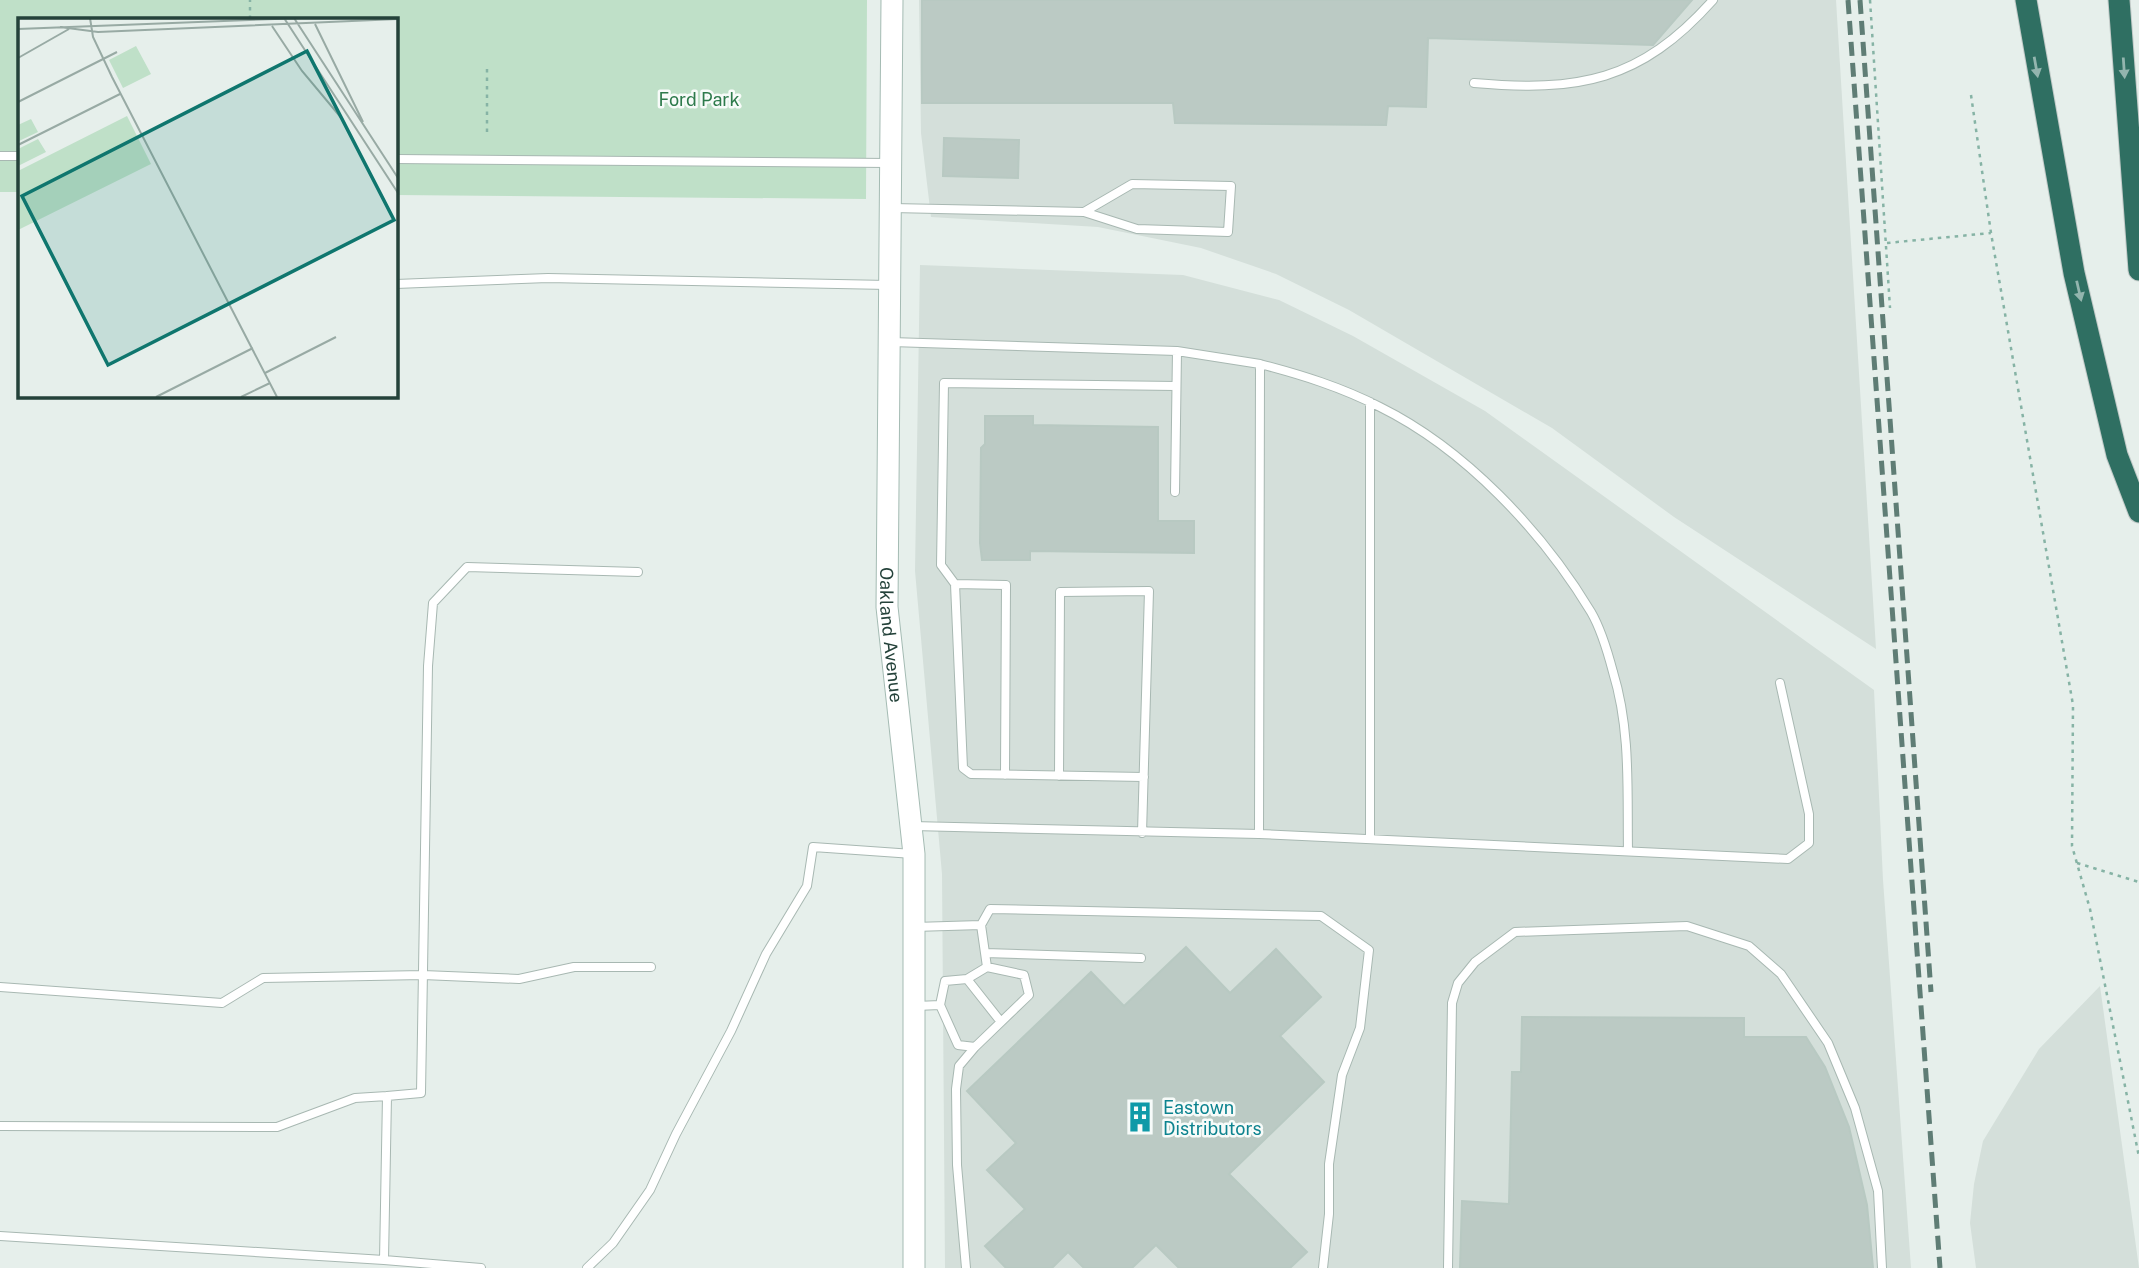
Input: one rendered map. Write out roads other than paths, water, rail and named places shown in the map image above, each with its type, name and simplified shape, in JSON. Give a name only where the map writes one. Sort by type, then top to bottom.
[{"type":"highway","points":[[2026,0],[2074,273],[2117,455],[2139,513]]},
{"type":"highway","points":[[2119,0],[2139,270]]},
{"type":"street","name":"Oakland Avenue","points":[[892,0],[887,607],[914,854],[914,1268]]},
{"type":"lane","points":[[1474,83],[1536,88],[1605,77],[1658,50],[1713,0]]},
{"type":"lane","points":[[0,156],[18,156]]},
{"type":"lane","points":[[397,159],[892,163]]},
{"type":"lane","points":[[892,208],[1084,212],[1137,229],[1228,232],[1231,186],[1132,184],[1084,212]]},
{"type":"lane","points":[[397,284],[548,278],[891,285]]},
{"type":"lane","points":[[891,342],[1177,351],[1260,363],[1325,382],[1370,402],[1444,446],[1505,503],[1552,557],[1593,614],[1614,674],[1627,739],[1628,852]]},
{"type":"lane","points":[[1175,492],[1177,351]]},
{"type":"lane","points":[[1259,834],[1260,363]]},
{"type":"lane","points":[[1144,777],[971,774],[963,768],[960,760],[955,584],[942,565],[944,383],[1176,386]]},
{"type":"lane","points":[[1370,402],[1370,839]]},
{"type":"lane","points":[[0,1126],[276,1127],[355,1098],[421,1093],[428,666],[433,603],[467,567],[638,572]]},
{"type":"lane","points":[[955,584],[1006,585],[1005,775]]},
{"type":"lane","points":[[1059,776],[1059,592],[1149,591],[1142,832]]},
{"type":"lane","points":[[912,826],[1259,834],[1788,859],[1809,843],[1809,814],[1780,683]]},
{"type":"lane","points":[[587,1268],[613,1243],[650,1190],[676,1133],[731,1031],[766,954],[807,886],[813,847],[914,854]]},
{"type":"lane","points":[[987,967],[981,925],[990,909],[1321,916],[1369,950],[1360,1028],[1342,1075],[1331,1152],[1329,1214],[1323,1268]]},
{"type":"lane","points":[[914,927],[981,925]]},
{"type":"lane","points":[[1448,1268],[1452,1003],[1458,983],[1475,962],[1515,932],[1686,926],[1749,946],[1781,974],[1828,1043],[1856,1108],[1878,1191],[1882,1268]]},
{"type":"lane","points":[[985,953],[1141,958]]},
{"type":"lane","points":[[0,987],[222,1003],[263,978],[423,975],[519,979],[574,967],[651,967]]},
{"type":"lane","points":[[966,1268],[957,1165],[956,1089],[959,1066],[1029,995],[1024,975],[987,967],[967,979],[946,981],[940,1005],[958,1045],[975,1047]]},
{"type":"lane","points":[[967,979],[1001,1022]]},
{"type":"lane","points":[[916,1006],[940,1005]]},
{"type":"lane","points":[[384,1260],[387,1096]]},
{"type":"lane","points":[[0,1236],[481,1268]]},
{"type":"railway","points":[[1848,0],[1940,1268]]},
{"type":"railway","points":[[1860,0],[1931,992]]},
{"type":"place","name":"Eastown Distributors","points":[[1140,1117]]},
{"type":"park label","name":"Ford Park","points":[[699,99]]}]
